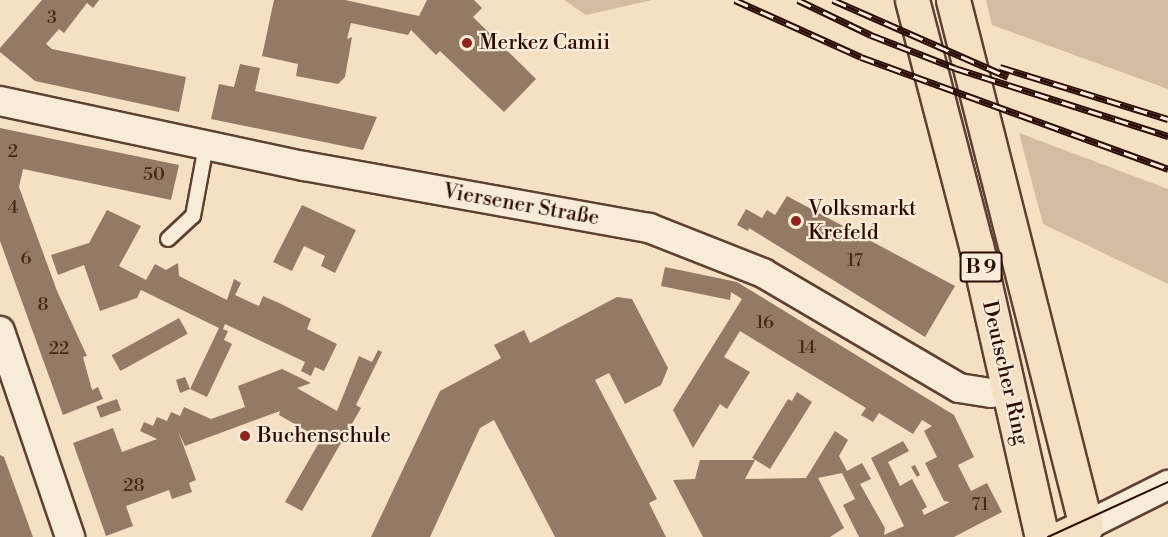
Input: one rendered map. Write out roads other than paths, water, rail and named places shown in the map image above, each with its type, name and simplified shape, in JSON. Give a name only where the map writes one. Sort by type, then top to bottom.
[{"type":"main road","name":"Deutscher Ring","points":[[912,0],[1010,390],[1042,537]]},
{"type":"main road","name":"Deutscher Ring","points":[[953,0],[1074,531]]},
{"type":"street","name":"Viersener Straße","points":[[0,101],[206,146],[649,228],[763,273],[959,388],[991,393],[1010,390]]},
{"type":"street","points":[[0,331],[70,537]]},
{"type":"street","points":[[1074,531],[1168,484]]},
{"type":"lane","points":[[168,239],[193,216],[206,146]]},
{"type":"tram line","points":[[1048,537],[1168,482]]},
{"type":"railway","points":[[735,0],[861,57],[1168,169]]},
{"type":"railway","points":[[798,0],[871,35],[955,68],[1168,136]]},
{"type":"railway","points":[[833,0],[1008,77]]},
{"type":"railway","points":[[1000,67],[1168,119]]},
{"type":"place","name":"Merkez Camii","points":[[467,43]]},
{"type":"place","name":"Volksmarkt Krefeld","points":[[796,221]]},
{"type":"place","name":"Buchenschule","points":[[245,436]]}]
